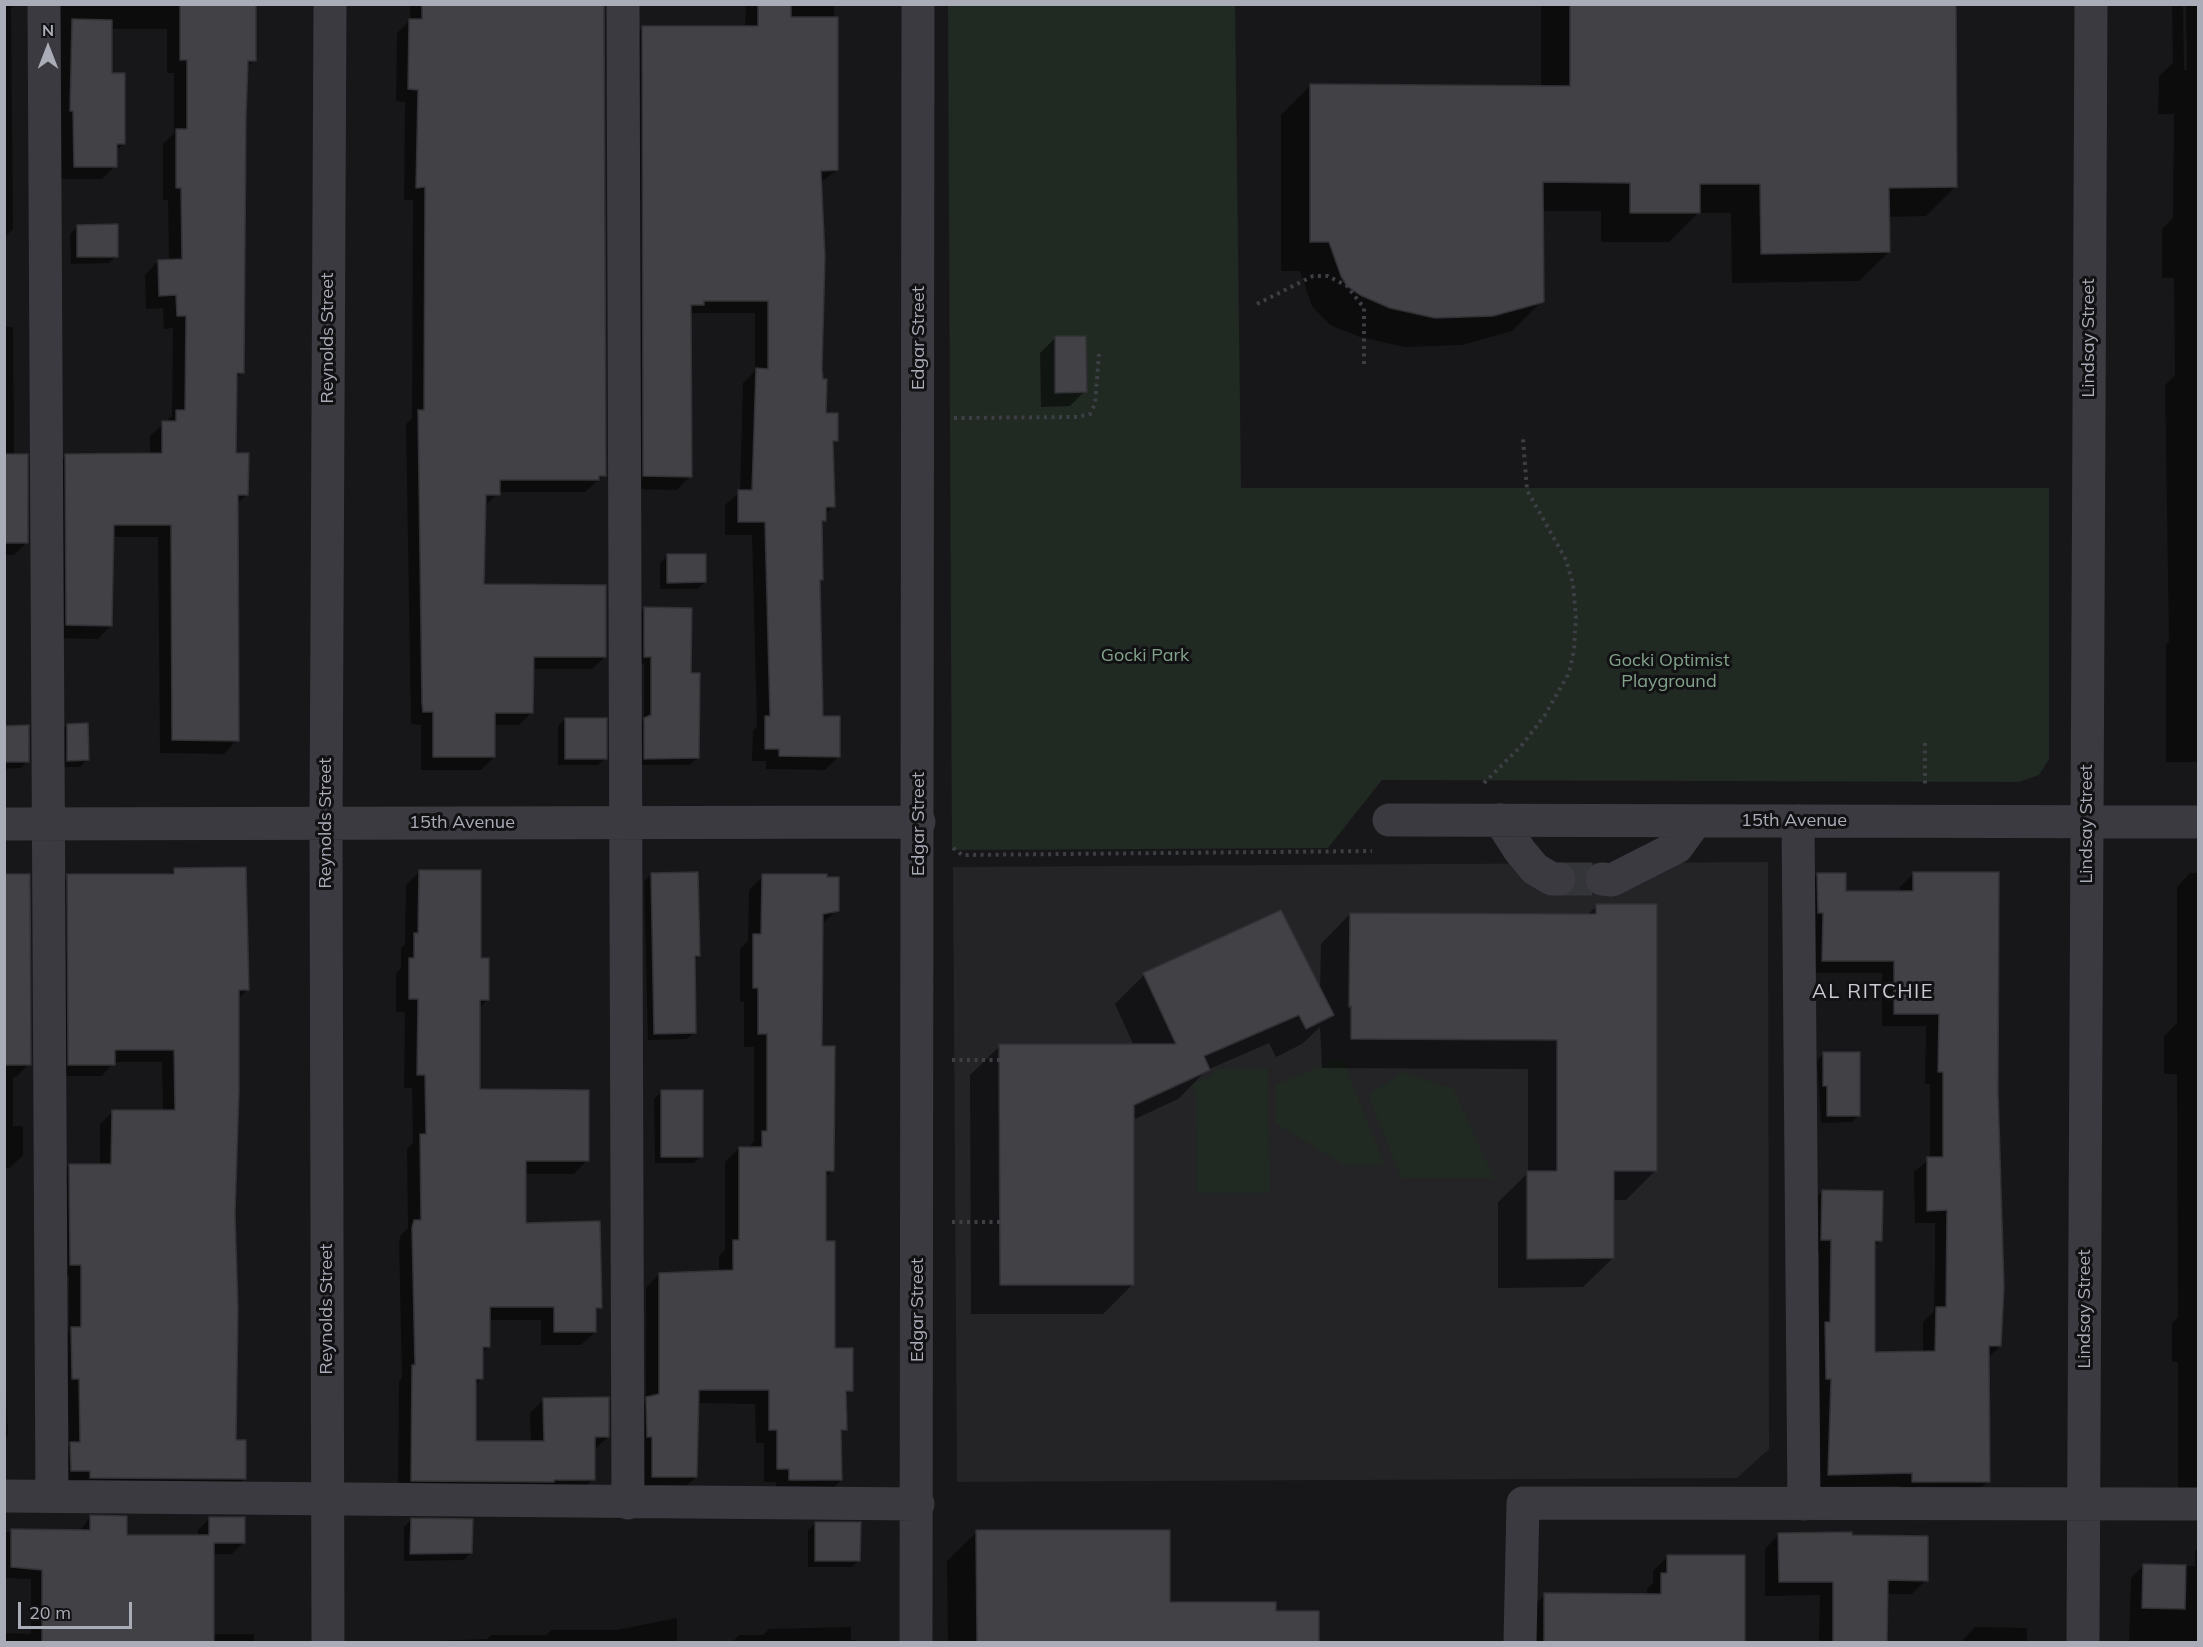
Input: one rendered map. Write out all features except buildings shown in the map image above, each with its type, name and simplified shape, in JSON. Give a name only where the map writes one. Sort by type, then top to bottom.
[{"type":"street","points":[[44,4],[52,1495]]},
{"type":"street","name":"Reynolds Street","points":[[328,1642],[326,823],[330,4]]},
{"type":"street","points":[[623,4],[628,1503]]},
{"type":"street","name":"Edgar Street","points":[[916,1642],[919,1060],[918,4]]},
{"type":"street","name":"Lindsay Street","points":[[2084,1642],[2091,4]]},
{"type":"street","name":"15th Avenue","points":[[1389,820],[2199,822]]},
{"type":"street","points":[[1493,820],[1535,868],[1552,879],[1559,879]]},
{"type":"street","points":[[1798,821],[1804,1504]]},
{"type":"street","name":"15th Avenue","points":[[4,824],[919,822]]},
{"type":"street","points":[[1602,879],[1612,880],[1677,847],[1695,822]]},
{"type":"street","points":[[4,1496],[918,1504]]},
{"type":"street","points":[[1520,1642],[1523,1503],[2199,1504]]},
{"type":"path","points":[[1257,304],[1313,276],[1328,276],[1347,286],[1364,308],[1364,368]]},
{"type":"path","points":[[919,418],[1077,417],[1090,414],[1095,404],[1099,354]]},
{"type":"path","points":[[1493,820],[1484,782],[1523,744],[1545,715],[1569,673],[1574,650],[1576,618],[1573,584],[1562,552],[1527,490],[1523,439]]},
{"type":"path","points":[[1925,743],[1925,821]]},
{"type":"path","points":[[919,822],[962,855],[974,855],[1376,851],[1389,820]]},
{"type":"path","points":[[919,1060],[1000,1060]]},
{"type":"path","points":[[918,1222],[1000,1222]]},
{"type":"shaded area","points":[[1768,862],[1769,1449],[1737,1478],[957,1482],[953,867]]},
{"type":"green space","name":"Gocki Park","points":[[948,5],[1235,5],[1241,488],[2049,488],[2049,759],[2039,775],[2019,782],[1382,780],[1328,848],[952,850]]},
{"type":"green space","points":[[1342,1057],[1385,1165],[1344,1165],[1276,1124],[1275,1085]]},
{"type":"green space","points":[[1214,1069],[1268,1069],[1270,1193],[1197,1193],[1196,1096],[1191,1084],[1213,1075]]},
{"type":"green space","points":[[1402,1072],[1454,1089],[1494,1178],[1401,1178],[1368,1095]]},
{"type":"tunnel","points":[[1559,879],[1602,879]]},
{"type":"district","name":"AL RITCHIE","points":[[1873,992]]},
{"type":"park label","name":"Gocki Optimist Playground","points":[[1669,671]]}]
